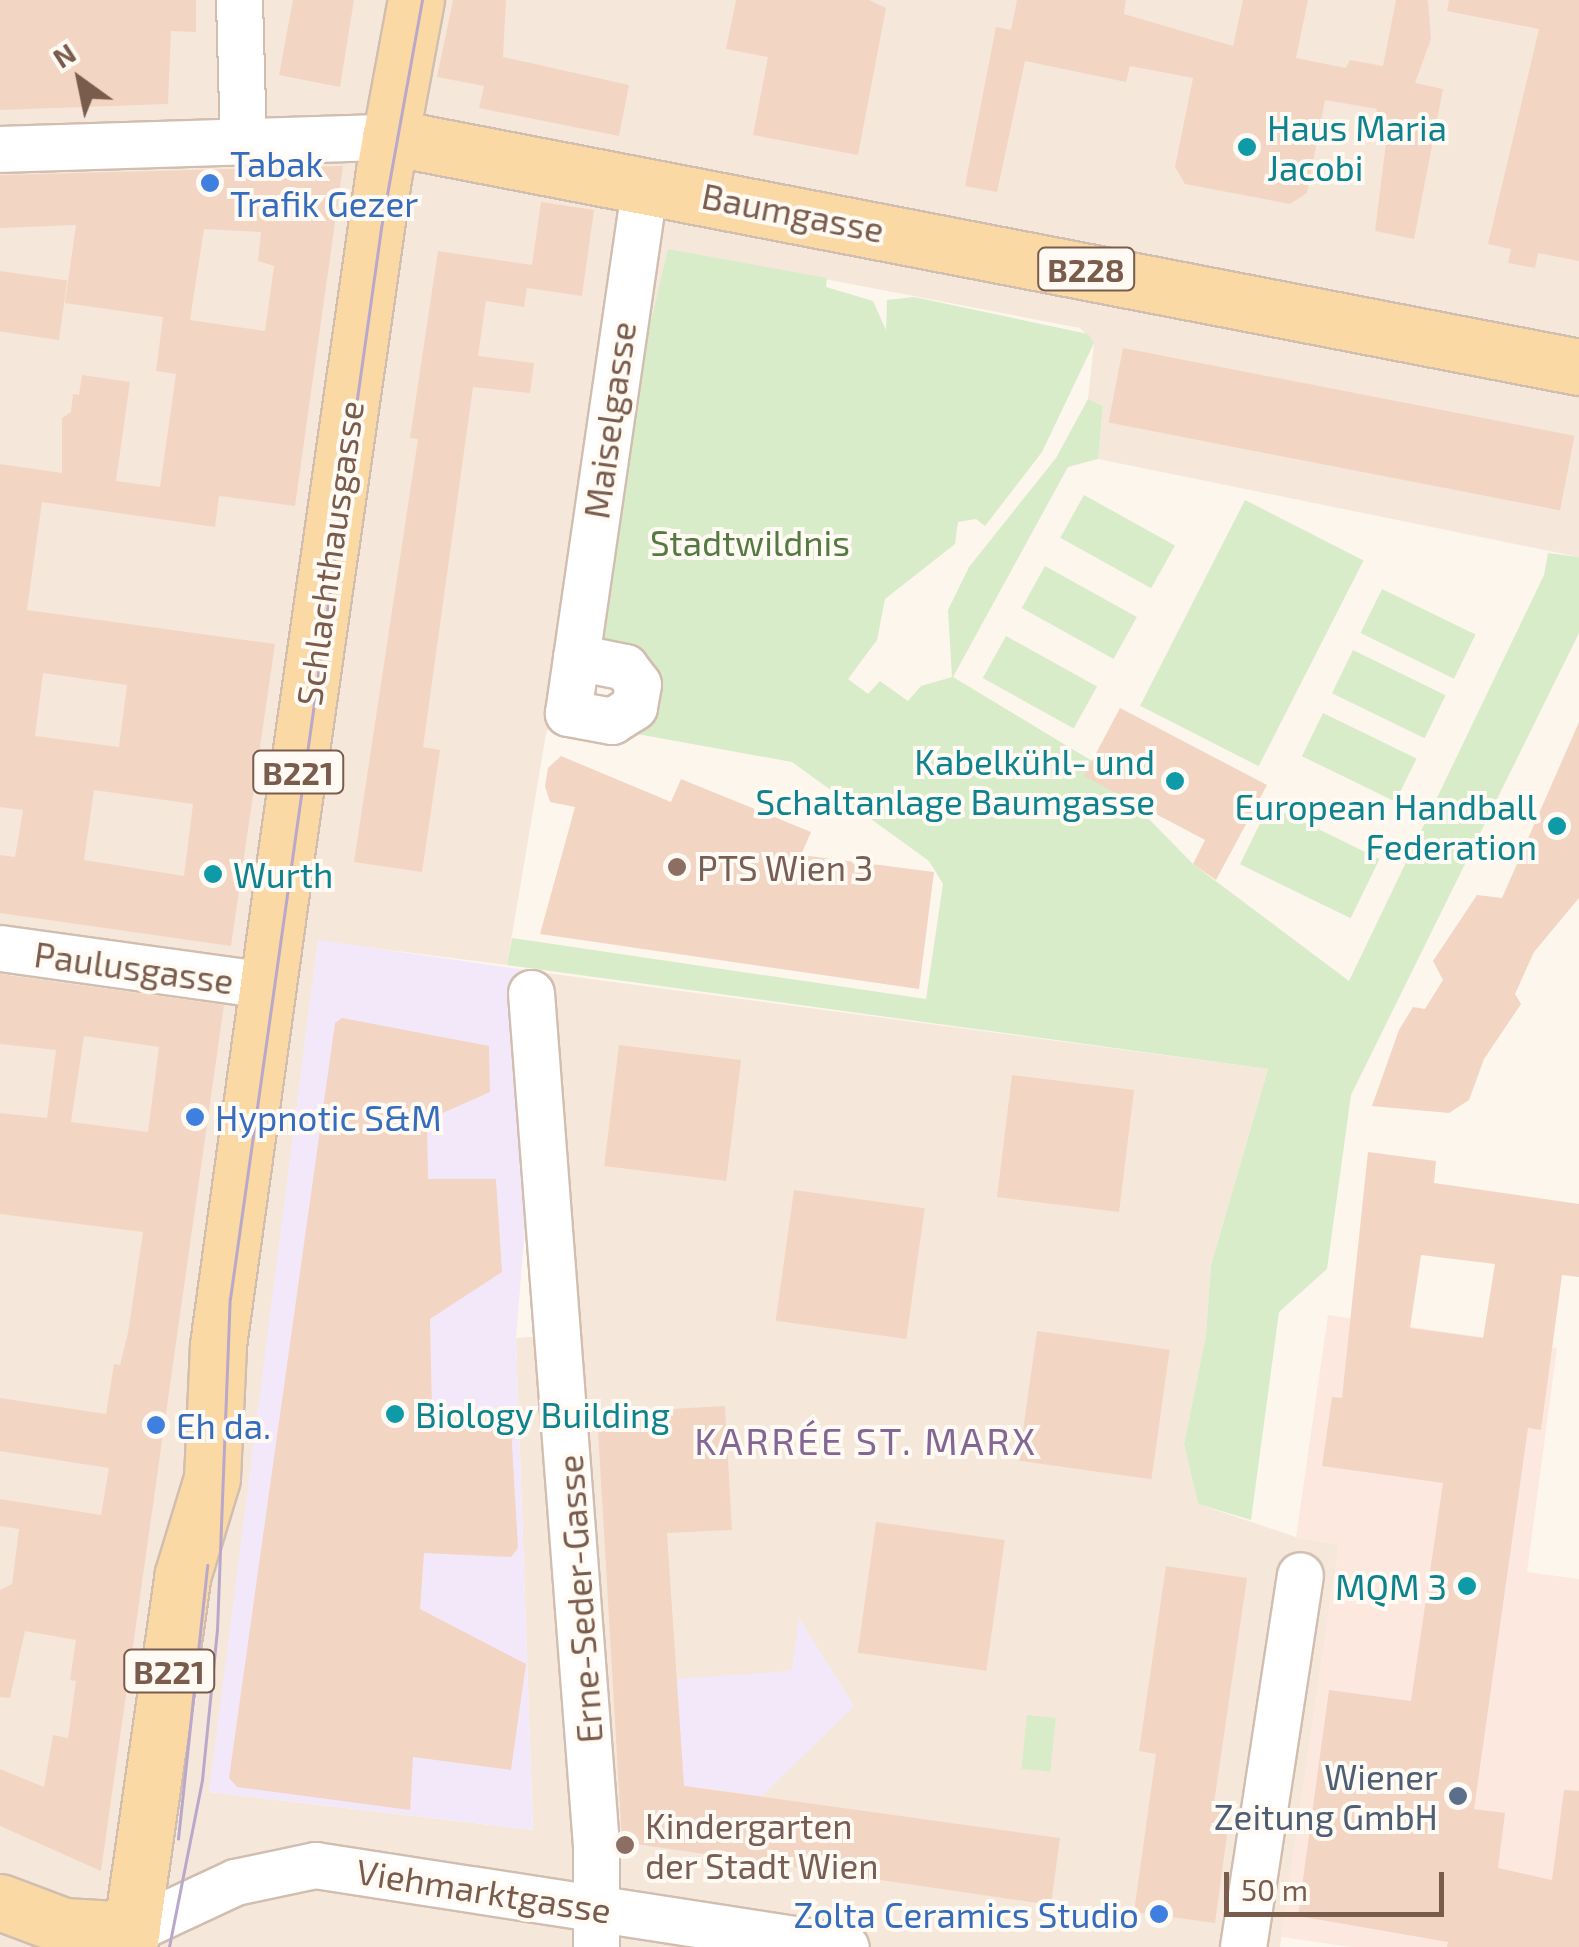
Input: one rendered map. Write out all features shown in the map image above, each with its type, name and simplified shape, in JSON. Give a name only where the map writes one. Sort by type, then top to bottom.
[{"type":"main road","name":"Schlachthausgasse","points":[[130,1939],[182,1577],[212,1478],[218,1345],[390,137],[416,0]]},
{"type":"main road","name":"Baumgasse","points":[[390,137],[646,183],[1579,367]]},
{"type":"main road","points":[[0,1902],[75,1928],[130,1939]]},
{"type":"street","points":[[239,0],[244,140]]},
{"type":"street","name":"Baumgasse","points":[[0,149],[390,137]]},
{"type":"street","name":"Maiselgasse","points":[[576,657],[646,183]]},
{"type":"street","name":"Paulusgasse","points":[[0,948],[268,985]]},
{"type":"street","name":"Erne-Seder-Gasse","points":[[530,993],[596,1927]]},
{"type":"street","points":[[1243,1947],[1300,1575]]},
{"type":"street","name":"Viehmarktgasse","points":[[130,1939],[234,1882],[315,1865],[596,1927],[837,1946]]},
{"type":"shaded area","points":[[0,0],[1579,0],[1579,557],[1098,459],[1103,406],[1088,399],[1094,343],[1080,328],[668,249],[587,640],[546,734],[507,965],[318,941],[210,1792],[533,1830],[516,1338],[567,1334],[546,973],[1268,1069],[1211,1265],[1206,1336],[1184,1444],[1198,1504],[1296,1537],[1339,1544],[1280,1947],[0,1947]]},
{"type":"shaded area","name":"Biology Building","points":[[318,940],[546,973],[516,1338],[533,1830],[209,1792]]},
{"type":"shaded area","points":[[1328,1315],[1557,1348],[1527,1572],[1579,1579],[1579,1947],[1351,1947],[1281,1937],[1339,1544],[1296,1537]]},
{"type":"shaded area","points":[[799,1618],[854,1706],[762,1796],[684,1786],[676,1679],[792,1671]]},
{"type":"green space","name":"Stadtwildnis","points":[[668,249],[827,278],[826,287],[873,301],[886,330],[887,300],[914,297],[1088,334],[1094,343],[1042,452],[985,526],[976,519],[958,522],[955,544],[885,599],[877,640],[848,679],[868,694],[880,681],[908,701],[921,686],[952,677],[948,610],[969,567],[1056,458],[1088,399],[1103,406],[1098,459],[1068,467],[953,677],[1092,761],[1193,864],[1349,981],[1544,575],[1548,553],[1579,557],[1579,633],[1351,1095],[1327,1269],[1279,1312],[1251,1520],[1198,1504],[1184,1444],[1206,1335],[1211,1265],[1268,1069],[507,965],[512,938],[926,999],[943,884],[929,861],[792,762],[637,734],[648,686],[587,640],[635,336],[651,322]]},
{"type":"green space","points":[[1084,495],[1175,545],[1151,588],[1060,538]]},
{"type":"green space","points":[[1245,500],[1364,560],[1259,766],[1140,706]]},
{"type":"green space","points":[[1045,566],[1137,617],[1114,659],[1022,608]]},
{"type":"green space","points":[[1382,589],[1475,635],[1454,679],[1361,633]]},
{"type":"green space","points":[[1006,636],[1097,686],[1074,728],[983,678]]},
{"type":"green space","points":[[1353,650],[1446,695],[1425,738],[1332,693]]},
{"type":"green space","points":[[1323,713],[1416,759],[1395,802],[1302,756]]},
{"type":"green space","points":[[1269,805],[1380,859],[1351,918],[1240,864]]},
{"type":"green space","points":[[1027,1715],[1056,1718],[1050,1772],[1021,1769]]},
{"type":"building","points":[[0,0],[196,0],[196,32],[171,31],[168,104],[0,110]]},
{"type":"building","points":[[293,0],[354,0],[340,87],[279,75]]},
{"type":"building","points":[[453,0],[506,0],[503,57],[629,85],[619,136],[479,108],[484,86],[437,77]]},
{"type":"building","points":[[736,0],[869,0],[886,8],[858,155],[753,135],[768,57],[726,49]]},
{"type":"building","name":"Haus Maria Jacobi","points":[[1017,0],[1126,0],[1124,14],[1233,46],[1243,0],[1308,0],[1296,58],[1346,68],[1350,60],[1383,66],[1396,0],[1428,0],[1431,39],[1415,83],[1443,89],[1414,239],[1375,231],[1388,127],[1375,124],[1377,109],[1325,100],[1307,193],[1290,204],[1185,184],[1175,167],[1193,78],[1130,66],[1126,82],[1025,61],[997,192],[965,186],[996,27],[1011,30]]},
{"type":"building","points":[[1449,0],[1579,0],[1579,261],[1538,253],[1535,268],[1508,263],[1511,249],[1488,244],[1539,29],[1447,11]]},
{"type":"building","points":[[343,166],[295,506],[219,496],[215,527],[42,502],[27,610],[275,644],[231,946],[0,913],[0,855],[15,857],[23,810],[0,807],[0,464],[62,473],[62,418],[71,412],[73,394],[79,395],[82,375],[130,382],[116,481],[160,487],[176,374],[156,371],[163,317],[65,303],[76,225],[0,228],[0,175]],"holes":[[[204,229],[261,232],[258,261],[274,266],[265,331],[190,320]],[[43,673],[127,685],[119,747],[35,736]],[[94,790],[193,804],[184,876],[84,860]]]},
{"type":"building","points":[[541,202],[594,210],[582,296],[527,288],[524,307],[486,301],[478,356],[534,363],[530,393],[473,387],[423,747],[440,750],[422,872],[354,862],[418,439],[410,438],[438,251],[532,265]]},
{"type":"building","points":[[0,271],[67,280],[59,340],[0,332]]},
{"type":"building","points":[[1123,348],[1575,436],[1560,510],[1108,423]]},
{"type":"building","name":"Kabelkühl- und Schaltanlage Baumgasse","points":[[1120,708],[1267,785],[1216,880],[1193,864],[1205,840],[1084,776]]},
{"type":"building","points":[[1579,722],[1579,898],[1534,952],[1515,994],[1521,1004],[1484,1059],[1469,1100],[1449,1113],[1372,1106],[1399,1030],[1413,1007],[1425,1009],[1443,980],[1433,961],[1477,895],[1502,898]]},
{"type":"building","name":"PTS Wien 3","points":[[561,756],[671,802],[681,779],[811,832],[801,855],[934,872],[919,989],[540,934],[575,807],[550,802],[545,786],[548,768]]},
{"type":"building","points":[[0,974],[224,1005],[101,1871],[0,1826],[0,1769],[44,1787],[53,1735],[68,1738],[76,1681],[70,1680],[76,1640],[25,1631],[10,1698],[0,1697],[0,1590],[12,1584],[19,1529],[0,1526],[0,1499],[101,1515],[109,1468],[0,1451],[0,1398],[106,1414],[114,1364],[120,1365],[128,1333],[143,1232],[0,1214],[0,1113],[47,1118],[56,1050],[0,1044]],"holes":[[[84,1036],[159,1047],[148,1132],[71,1122]]]},
{"type":"building","name":"Biology Building","points":[[342,1018],[489,1046],[490,1092],[427,1120],[428,1179],[496,1179],[502,1272],[430,1319],[432,1411],[510,1410],[518,1548],[511,1557],[424,1553],[420,1609],[526,1664],[511,1770],[413,1757],[410,1810],[237,1787],[229,1778],[335,1023]]},
{"type":"building","points":[[619,1045],[741,1060],[726,1181],[604,1166]]},
{"type":"building","points":[[1012,1075],[1134,1090],[1119,1212],[997,1197]]},
{"type":"building","points":[[1368,1152],[1436,1161],[1434,1183],[1579,1204],[1579,1277],[1562,1275],[1541,1430],[1528,1428],[1474,1809],[1505,1813],[1498,1868],[1552,1880],[1564,1790],[1579,1791],[1579,1947],[1447,1947],[1448,1942],[1298,1916],[1329,1690],[1411,1701],[1443,1483],[1322,1466],[1332,1397],[1342,1398]],"holes":[[[1421,1255],[1495,1264],[1483,1338],[1410,1328]]]},
{"type":"building","points":[[794,1190],[925,1208],[906,1339],[776,1321]]},
{"type":"building","points":[[1037,1331],[1170,1350],[1151,1479],[1019,1461]]},
{"type":"building","points":[[725,1406],[732,1530],[667,1533],[684,1786],[1060,1838],[1051,1905],[622,1842],[597,1413]]},
{"type":"building","points":[[876,1522],[1005,1540],[986,1671],[858,1653]]},
{"type":"building","points":[[1166,1566],[1247,1578],[1214,1803],[1231,1806],[1215,1923],[1134,1912],[1156,1754],[1139,1751]]},
{"type":"tram line","points":[[169,1947],[202,1780],[217,1630],[230,1299],[381,228],[422,0]]},
{"type":"tram line","points":[[178,1839],[207,1566]]},
{"type":"place","name":"Haus Maria Jacobi","points":[[1247,147]]},
{"type":"place","name":"Tabak Trafik Gezer","points":[[210,183]]},
{"type":"place","name":"Kabelkühl- und Schaltanlage Baumgasse","points":[[1175,781]]},
{"type":"place","name":"European Handball Federation","points":[[1557,826]]},
{"type":"place","name":"PTS Wien 3","points":[[677,867]]},
{"type":"place","name":"Wurth","points":[[213,874]]},
{"type":"place","name":"Hypnotic S&M","points":[[195,1117]]},
{"type":"place","name":"Biology Building","points":[[395,1414]]},
{"type":"place","name":"Eh da.","points":[[156,1425]]},
{"type":"place","name":"MQM 3","points":[[1467,1586]]},
{"type":"place","name":"Wiener Zeitung GmbH","points":[[1458,1796]]},
{"type":"place","name":"Kindergarten der Stadt Wien","points":[[625,1845]]},
{"type":"place","name":"Zolta Ceramics Studio","points":[[1159,1914]]},
{"type":"district","name":"KARRÉE ST. MARX","points":[[866,1441]]}]
